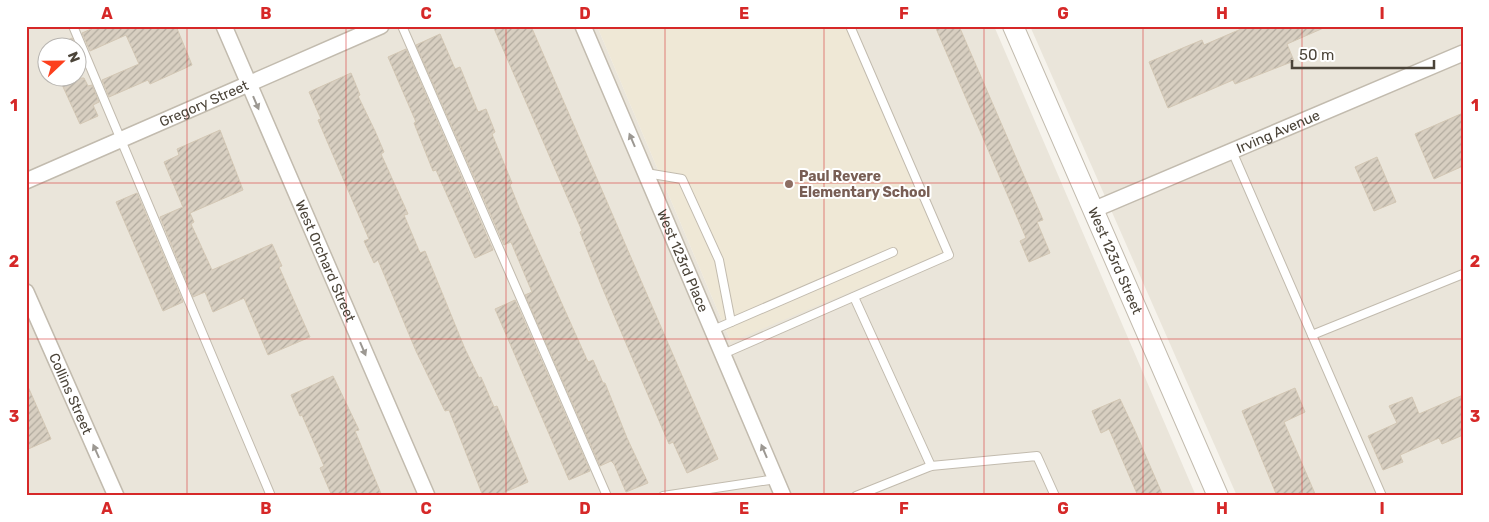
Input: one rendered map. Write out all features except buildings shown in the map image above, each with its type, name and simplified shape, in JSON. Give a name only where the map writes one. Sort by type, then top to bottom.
[{"type":"street","name":"West Orchard Street","points":[[224,26],[427,496]]},
{"type":"street","name":"Gregory Street","points":[[26,181],[381,26]]},
{"type":"street","name":"West 123rd Place","points":[[583,26],[783,496]]},
{"type":"street","name":"West 123rd Street","points":[[1013,26],[1218,496]]},
{"type":"street","name":"Irving Avenue","points":[[1093,210],[1463,53]]},
{"type":"street","name":"Collins Street","points":[[26,292],[116,496]]},
{"type":"lane","points":[[73,26],[271,496]]},
{"type":"lane","points":[[402,26],[607,496]]},
{"type":"lane","points":[[723,354],[949,255],[850,26]]},
{"type":"lane","points":[[1232,151],[1382,496]]},
{"type":"lane","points":[[646,173],[682,179],[718,260],[732,322]]},
{"type":"lane","points":[[713,330],[894,252]]},
{"type":"lane","points":[[1312,335],[1463,274]]},
{"type":"lane","points":[[854,296],[931,466]]},
{"type":"lane","points":[[856,496],[931,466],[1037,456],[1054,496]]},
{"type":"lane","points":[[664,496],[776,479]]},
{"type":"shaded area","points":[[26,26],[597,26],[731,342],[848,26],[994,26],[1196,496],[26,496]]},
{"type":"shaded area","name":"Paul Revere Elementary School","points":[[597,26],[848,26],[943,253],[731,342]]},
{"type":"shaded area","points":[[1030,26],[1463,26],[1463,496],[1237,496]]},
{"type":"place","name":"Paul Revere Elementary School","points":[[789,184]]}]
